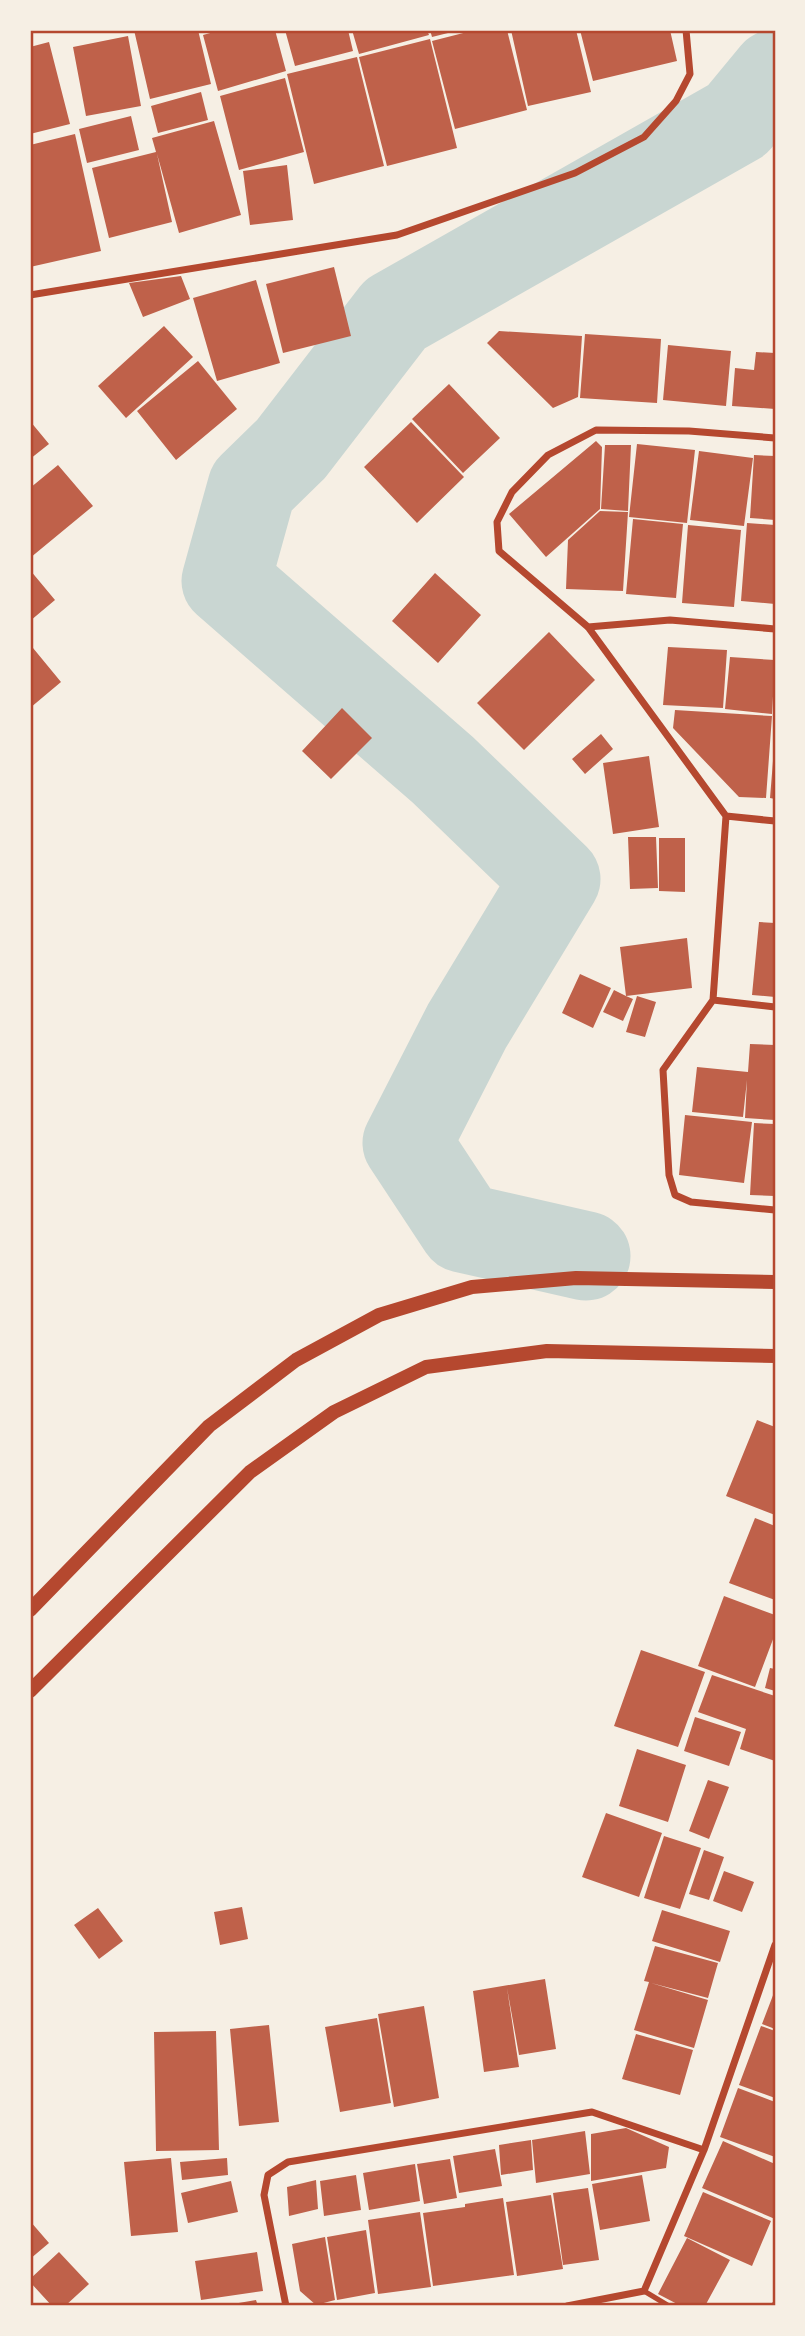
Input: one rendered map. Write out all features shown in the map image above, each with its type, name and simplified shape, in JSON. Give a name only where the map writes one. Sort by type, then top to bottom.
[{"type":"main road","points":[[30,1610],[209,1426],[296,1360],[379,1315],[472,1287],[576,1278],[775,1282]]},
{"type":"main road","points":[[30,1691],[250,1472],[334,1412],[426,1367],[547,1351],[775,1356]]},
{"type":"street","points":[[30,295],[397,235],[575,173],[644,137],[676,101],[690,74],[686,30]]},
{"type":"street","points":[[775,438],[689,431],[596,430],[548,455],[512,492],[497,522],[499,551],[588,626],[726,816],[713,1000],[663,1070],[669,1175],[675,1195],[691,1202],[775,1210]]},
{"type":"street","points":[[588,626],[670,620],[775,629]]},
{"type":"street","points":[[726,816],[775,821]]},
{"type":"street","points":[[713,1000],[775,1007]]},
{"type":"street","points":[[567,2306],[644,2291],[704,2150],[775,1945]]},
{"type":"street","points":[[286,2306],[264,2194],[268,2175],[288,2162],[592,2112],[704,2150]]},
{"type":"lane","points":[[644,2291],[669,2306]]},
{"type":"building","points":[[134,30],[198,30],[211,84],[150,99]]},
{"type":"building","points":[[221,30],[275,30],[286,71],[218,91],[203,35]]},
{"type":"building","points":[[285,30],[348,30],[353,51],[295,66]]},
{"type":"building","points":[[352,30],[427,30],[429,35],[359,54]]},
{"type":"building","points":[[430,30],[456,30],[456,31],[432,37]]},
{"type":"building","points":[[475,30],[507,30],[527,110],[455,129],[432,41]]},
{"type":"building","points":[[511,30],[576,30],[591,92],[528,106]]},
{"type":"building","points":[[580,30],[670,30],[677,61],[593,81]]},
{"type":"building","points":[[128,36],[141,106],[86,116],[73,47]]},
{"type":"building","points":[[430,39],[457,148],[387,166],[359,57]]},
{"type":"building","points":[[49,42],[70,124],[30,134],[30,47]]},
{"type":"building","points":[[357,57],[384,166],[314,184],[287,74]]},
{"type":"building","points":[[285,78],[304,152],[239,170],[220,96]]},
{"type":"building","points":[[201,92],[208,120],[158,133],[151,106]]},
{"type":"building","points":[[131,116],[139,150],[87,163],[79,129]]},
{"type":"building","points":[[214,121],[241,215],[179,233],[157,154],[172,222],[109,238],[92,168],[156,152],[152,138]]},
{"type":"building","points":[[75,134],[101,251],[30,267],[30,145]]},
{"type":"building","points":[[287,165],[293,220],[250,225],[243,171]]},
{"type":"building","points":[[334,267],[351,336],[283,353],[266,284]]},
{"type":"building","points":[[181,276],[190,299],[143,317],[129,283]]},
{"type":"building","points":[[256,280],[280,363],[217,381],[193,298]]},
{"type":"building","points":[[164,326],[193,357],[126,418],[98,386]]},
{"type":"building","points":[[499,331],[582,336],[578,397],[553,408],[487,343]]},
{"type":"building","points":[[585,334],[661,339],[657,403],[580,398]]},
{"type":"building","points":[[668,345],[731,351],[726,406],[663,400]]},
{"type":"building","points":[[756,352],[775,353],[775,409],[732,406],[735,368],[754,370]]},
{"type":"building","points":[[198,361],[237,409],[176,460],[137,411]]},
{"type":"building","points":[[449,384],[500,438],[463,473],[412,419]]},
{"type":"building","points":[[30,421],[49,444],[30,459]]},
{"type":"building","points":[[411,422],[464,477],[417,523],[364,467]]},
{"type":"building","points":[[596,441],[602,447],[600,509],[546,557],[509,514]]},
{"type":"building","points":[[637,444],[695,450],[687,523],[629,517]]},
{"type":"building","points":[[605,445],[631,445],[628,511],[601,509]]},
{"type":"building","points":[[699,451],[753,458],[744,526],[690,520]]},
{"type":"building","points":[[754,455],[775,456],[775,520],[750,518]]},
{"type":"building","points":[[58,465],[93,506],[30,558],[30,488]]},
{"type":"building","points":[[600,511],[628,512],[623,591],[566,589],[568,540]]},
{"type":"building","points":[[633,519],[683,524],[676,598],[626,594]]},
{"type":"building","points":[[747,523],[775,525],[775,604],[741,601]]},
{"type":"building","points":[[688,525],[741,530],[734,607],[682,603]]},
{"type":"building","points":[[30,570],[55,600],[30,621]]},
{"type":"building","points":[[435,573],[481,615],[438,663],[392,621]]},
{"type":"building","points":[[549,632],[595,680],[524,750],[477,703]]},
{"type":"building","points":[[668,647],[727,650],[723,708],[663,705]]},
{"type":"building","points":[[33,648],[61,682],[30,708],[30,651]]},
{"type":"building","points":[[730,657],[775,660],[772,714],[725,709]]},
{"type":"building","points":[[342,708],[372,738],[331,779],[302,751]]},
{"type":"building","points":[[675,710],[772,716],[766,798],[739,797],[673,728]]},
{"type":"building","points":[[601,734],[613,749],[585,774],[572,759]]},
{"type":"building","points":[[649,756],[659,827],[613,834],[603,763]]},
{"type":"building","points":[[775,761],[775,799],[770,798]]},
{"type":"building","points":[[628,837],[656,837],[658,888],[630,889]]},
{"type":"building","points":[[659,838],[685,838],[685,892],[659,891]]},
{"type":"building","points":[[759,922],[775,923],[775,997],[752,995]]},
{"type":"building","points":[[687,938],[692,988],[626,996],[620,947]]},
{"type":"building","points":[[580,974],[611,988],[593,1028],[562,1013]]},
{"type":"building","points":[[614,990],[633,999],[623,1021],[603,1012]]},
{"type":"building","points":[[637,996],[656,1002],[645,1037],[626,1032]]},
{"type":"building","points":[[750,1044],[775,1045],[775,1120],[745,1118],[747,1080],[743,1117],[692,1112],[697,1067],[748,1072]]},
{"type":"building","points":[[685,1115],[752,1122],[744,1183],[679,1175]]},
{"type":"building","points":[[754,1123],[775,1124],[775,1196],[750,1195]]},
{"type":"building","points":[[757,1420],[775,1427],[775,1515],[726,1496]]},
{"type":"building","points":[[755,1518],[775,1526],[775,1600],[729,1583]]},
{"type":"building","points":[[724,1596],[775,1615],[775,1634],[755,1687],[698,1666]]},
{"type":"building","points":[[641,1650],[705,1672],[678,1747],[614,1726]]},
{"type":"building","points":[[770,1668],[775,1669],[775,1691],[765,1688]]},
{"type":"building","points":[[712,1675],[775,1696],[775,1761],[740,1749],[746,1729],[698,1712]]},
{"type":"building","points":[[695,1717],[741,1732],[729,1766],[684,1751]]},
{"type":"building","points":[[637,1749],[686,1765],[668,1822],[619,1806]]},
{"type":"building","points":[[708,1780],[729,1787],[709,1839],[689,1831]]},
{"type":"building","points":[[606,1813],[662,1833],[639,1897],[582,1877]]},
{"type":"building","points":[[664,1836],[701,1848],[680,1909],[644,1898]]},
{"type":"building","points":[[704,1850],[724,1857],[709,1900],[689,1894]]},
{"type":"building","points":[[724,1871],[754,1882],[742,1912],[713,1901]]},
{"type":"building","points":[[242,1907],[248,1939],[220,1945],[214,1912]]},
{"type":"building","points":[[98,1908],[123,1941],[99,1959],[74,1925]]},
{"type":"building","points":[[662,1910],[730,1931],[720,1962],[652,1941]]},
{"type":"building","points":[[655,1946],[718,1963],[708,1998],[651,1983],[708,2000],[694,2048],[634,2030],[649,1982],[644,1981]]},
{"type":"building","points":[[545,1979],[556,2049],[519,2055],[507,1988],[519,2067],[484,2072],[473,1991]]},
{"type":"building","points":[[775,1990],[775,2029],[762,2024]]},
{"type":"building","points":[[424,2006],[439,2098],[394,2107],[378,2014]]},
{"type":"building","points":[[377,2018],[391,2103],[340,2112],[325,2027]]},
{"type":"building","points":[[269,2025],[279,2122],[239,2126],[230,2029]]},
{"type":"building","points":[[761,2026],[775,2031],[775,2098],[739,2085]]},
{"type":"building","points":[[216,2031],[219,2150],[156,2151],[154,2032]]},
{"type":"building","points":[[636,2034],[693,2050],[680,2095],[622,2079]]},
{"type":"building","points":[[738,2088],[775,2102],[775,2157],[720,2137]]},
{"type":"building","points":[[626,2128],[669,2147],[666,2168],[591,2181],[591,2134]]},
{"type":"building","points":[[585,2131],[590,2174],[536,2183],[532,2140]]},
{"type":"building","points":[[531,2140],[533,2170],[501,2175],[499,2145]]},
{"type":"building","points":[[723,2141],[775,2164],[775,2219],[702,2188]]},
{"type":"building","points":[[495,2149],[502,2186],[459,2193],[453,2156]]},
{"type":"building","points":[[171,2158],[178,2232],[131,2236],[124,2162]]},
{"type":"building","points":[[227,2158],[228,2175],[182,2180],[180,2162]]},
{"type":"building","points":[[450,2159],[457,2198],[424,2204],[417,2164]]},
{"type":"building","points":[[415,2164],[420,2201],[369,2210],[363,2173]]},
{"type":"building","points":[[356,2175],[361,2210],[324,2216],[320,2181]]},
{"type":"building","points":[[642,2175],[650,2221],[600,2230],[592,2184]]},
{"type":"building","points":[[316,2180],[318,2209],[289,2216],[287,2187]]},
{"type":"building","points":[[231,2181],[238,2212],[188,2223],[181,2193]]},
{"type":"building","points":[[588,2188],[599,2260],[563,2265],[553,2193]]},
{"type":"building","points":[[703,2192],[771,2221],[752,2266],[684,2236]]},
{"type":"building","points":[[551,2195],[563,2269],[517,2276],[506,2202]]},
{"type":"building","points":[[503,2198],[514,2275],[433,2286],[423,2213]]},
{"type":"building","points":[[420,2212],[431,2287],[378,2294],[368,2220]]},
{"type":"building","points":[[30,2221],[49,2243],[30,2259]]},
{"type":"building","points":[[366,2230],[375,2293],[337,2300],[327,2237]]},
{"type":"building","points":[[325,2237],[335,2300],[316,2305],[300,2291],[292,2244]]},
{"type":"building","points":[[687,2238],[730,2260],[705,2306],[681,2306],[658,2294]]},
{"type":"building","points":[[59,2252],[89,2284],[65,2306],[52,2306],[30,2279]]},
{"type":"building","points":[[257,2252],[263,2291],[201,2300],[195,2261]]},
{"type":"building","points":[[256,2300],[258,2306],[227,2306],[227,2305]]},
{"type":"waterway","points":[[586,1256],[463,1228],[407,1143],[467,1026],[556,879],[443,770],[226,581],[252,487],[291,449],[395,314],[737,120],[775,74]]}]
